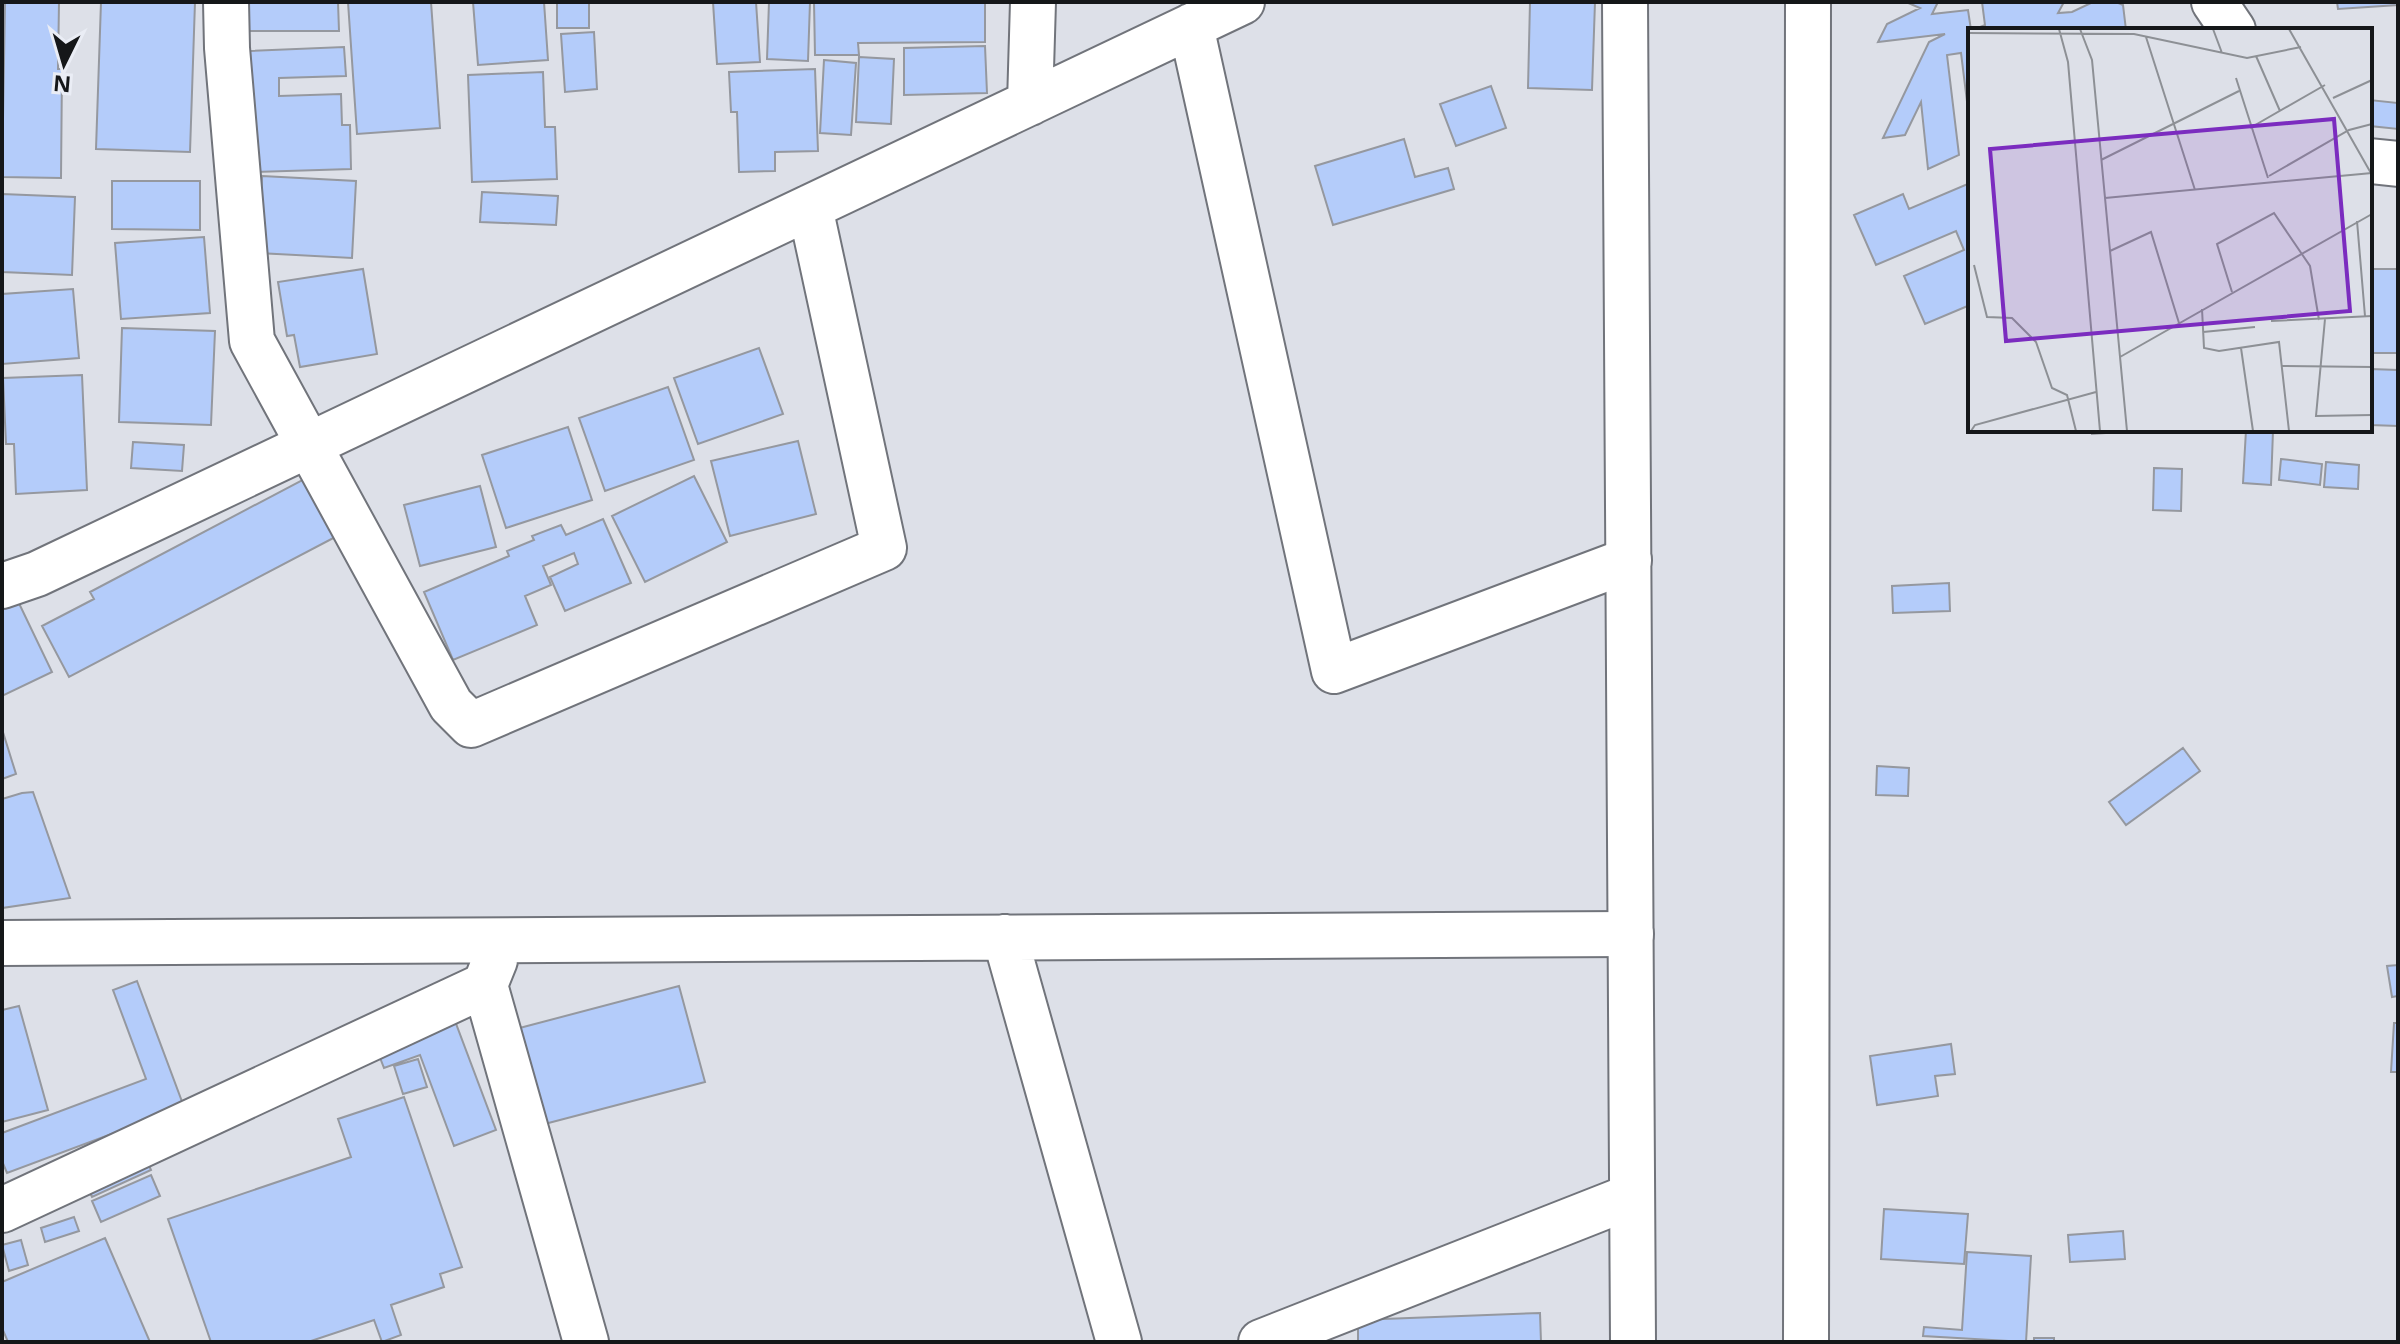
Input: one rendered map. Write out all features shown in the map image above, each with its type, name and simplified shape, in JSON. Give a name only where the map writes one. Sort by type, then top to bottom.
[{"type":"street","points":[[226,2],[227,48],[252,341],[451,705],[471,725],[884,548],[810,207]]},
{"type":"street","points":[[1030,103],[1033,2]]},
{"type":"street","points":[[2,586],[37,574],[1242,2]]},
{"type":"street","points":[[1625,2],[1633,1342]]},
{"type":"street","points":[[1806,1342],[1808,2]]},
{"type":"street","points":[[2214,2],[2232,28]]},
{"type":"street","points":[[1191,26],[1334,671],[1629,560]]},
{"type":"street","points":[[2372,161],[2398,164]]},
{"type":"street","points":[[2,943],[1631,934]]},
{"type":"street","points":[[1005,937],[1119,1342]]},
{"type":"street","points":[[504,940],[485,985],[578,1339]]},
{"type":"street","points":[[2,1210],[485,985]]},
{"type":"street","points":[[1261,1342],[1632,1196]]},
{"type":"building","points":[[5,2],[59,2],[61,178],[2,177]]},
{"type":"building","points":[[101,2],[195,2],[190,152],[96,149]]},
{"type":"building","points":[[247,2],[338,2],[339,31],[248,31]]},
{"type":"building","points":[[348,2],[431,2],[440,128],[357,134]]},
{"type":"building","points":[[473,2],[544,2],[548,60],[478,65]]},
{"type":"building","points":[[557,2],[589,2],[589,28],[557,28]]},
{"type":"building","points":[[713,2],[756,2],[760,62],[717,64]]},
{"type":"building","points":[[769,2],[810,2],[808,61],[767,59]]},
{"type":"building","points":[[814,2],[985,2],[985,42],[858,43],[859,55],[815,55]]},
{"type":"building","points":[[1530,2],[1595,2],[1592,90],[1528,88]]},
{"type":"building","points":[[1906,2],[1938,2],[1932,14],[1968,10],[1971,28],[1968,28],[1968,110],[1961,53],[1947,55],[1959,155],[1928,169],[1921,102],[1905,135],[1883,138],[1929,42],[1945,34],[1878,42],[1887,24],[1920,8]]},
{"type":"building","points":[[1982,2],[2064,2],[2058,13],[2072,12],[2093,2],[2116,2],[2123,5],[2126,28],[1978,28],[1985,25]]},
{"type":"building","points":[[2337,2],[2398,2],[2398,5],[2338,9]]},
{"type":"building","points":[[594,32],[597,89],[565,92],[561,34]]},
{"type":"building","points":[[985,46],[987,93],[904,95],[904,48]]},
{"type":"building","points":[[344,47],[346,76],[279,78],[279,96],[341,94],[342,125],[350,125],[351,169],[255,172],[250,51]]},
{"type":"building","points":[[859,57],[894,59],[891,124],[856,122]]},
{"type":"building","points":[[824,60],[856,63],[851,135],[820,133]]},
{"type":"building","points":[[815,69],[818,151],[775,152],[775,171],[739,172],[737,112],[731,112],[729,72]]},
{"type":"building","points":[[543,72],[545,127],[555,127],[557,179],[472,182],[468,75]]},
{"type":"building","points":[[1491,86],[1506,128],[1456,146],[1440,104]]},
{"type":"building","points":[[2398,91],[2398,129],[2372,126],[2372,100],[2397,103]]},
{"type":"building","points":[[1404,139],[1415,177],[1448,168],[1454,189],[1333,225],[1315,166]]},
{"type":"building","points":[[262,176],[356,181],[352,258],[258,253]]},
{"type":"building","points":[[112,181],[200,181],[200,230],[112,229]]},
{"type":"building","points":[[1968,184],[1968,306],[1925,324],[1904,276],[1964,250],[1956,231],[1876,265],[1854,215],[1903,194],[1909,209]]},
{"type":"building","points":[[482,192],[558,196],[556,225],[480,222]]},
{"type":"building","points":[[2,194],[75,197],[72,275],[2,272]]},
{"type":"building","points":[[204,237],[210,313],[121,319],[115,243]]},
{"type":"building","points":[[363,269],[377,354],[300,367],[294,335],[287,336],[278,282]]},
{"type":"building","points":[[2372,269],[2398,269],[2398,353],[2372,353]]},
{"type":"building","points":[[73,289],[79,358],[2,364],[2,294]]},
{"type":"building","points":[[122,328],[215,331],[211,425],[119,422]]},
{"type":"building","points":[[759,348],[783,414],[698,444],[674,378]]},
{"type":"building","points":[[2372,369],[2398,370],[2398,426],[2372,425]]},
{"type":"building","points":[[82,375],[87,490],[16,494],[14,444],[6,444],[3,378]]},
{"type":"building","points":[[668,387],[694,460],[605,491],[579,418]]},
{"type":"building","points":[[568,427],[592,500],[506,528],[482,455]]},
{"type":"building","points":[[2246,432],[2273,432],[2271,485],[2243,483]]},
{"type":"building","points":[[798,441],[816,514],[730,536],[711,461]]},
{"type":"building","points":[[133,442],[184,445],[182,471],[131,468]]},
{"type":"building","points":[[2281,459],[2322,464],[2320,485],[2279,480]]},
{"type":"building","points":[[2326,462],[2359,465],[2358,489],[2324,487]]},
{"type":"building","points":[[2154,468],[2182,469],[2181,511],[2153,510]]},
{"type":"building","points":[[310,476],[341,534],[69,677],[42,626],[94,599],[90,592]]},
{"type":"building","points":[[694,476],[727,542],[645,582],[612,516]]},
{"type":"building","points":[[480,486],[496,547],[420,566],[404,505]]},
{"type":"building","points":[[603,519],[631,583],[565,611],[550,577],[578,564],[574,553],[543,566],[551,585],[525,596],[537,625],[453,660],[424,592],[509,556],[507,551],[534,540],[532,536],[561,525],[566,535]]},
{"type":"building","points":[[1949,583],[1950,611],[1893,613],[1892,586]]},
{"type":"building","points":[[15,595],[52,672],[2,696],[2,601]]},
{"type":"building","points":[[2,729],[16,774],[2,779]]},
{"type":"building","points":[[2183,748],[2200,771],[2126,825],[2109,802]]},
{"type":"building","points":[[1877,766],[1909,768],[1908,796],[1876,795]]},
{"type":"building","points":[[33,792],[70,898],[2,908],[2,799]]},
{"type":"building","points":[[2398,965],[2398,996],[2392,997],[2387,966]]},
{"type":"building","points":[[137,981],[184,1107],[7,1173],[2,1161],[2,1133],[146,1079],[113,990]]},
{"type":"building","points":[[679,986],[705,1082],[537,1126],[512,1030]]},
{"type":"building","points":[[19,1006],[48,1110],[2,1122],[2,1010]]},
{"type":"building","points":[[452,1013],[496,1130],[454,1146],[420,1055],[384,1068],[374,1042]]},
{"type":"building","points":[[2394,1023],[2398,1023],[2398,1072],[2391,1072]]},
{"type":"building","points":[[1951,1044],[1955,1074],[1935,1076],[1938,1096],[1877,1105],[1870,1056]]},
{"type":"building","points":[[418,1059],[427,1087],[403,1094],[394,1066]]},
{"type":"building","points":[[404,1097],[462,1267],[440,1274],[444,1287],[391,1305],[401,1335],[382,1342],[374,1320],[308,1342],[211,1342],[168,1219],[351,1157],[338,1119]]},
{"type":"building","points":[[142,1149],[151,1170],[92,1197],[82,1176]]},
{"type":"building","points":[[151,1175],[160,1196],[101,1222],[92,1201]]},
{"type":"building","points":[[1884,1209],[1968,1214],[1964,1264],[1881,1259]]},
{"type":"building","points":[[74,1217],[79,1231],[45,1242],[41,1228]]},
{"type":"building","points":[[2123,1231],[2125,1259],[2070,1262],[2068,1235]]},
{"type":"building","points":[[105,1238],[150,1342],[8,1342],[2,1328],[2,1282]]},
{"type":"building","points":[[21,1240],[28,1265],[9,1271],[2,1245]]},
{"type":"building","points":[[1967,1252],[2031,1256],[2026,1342],[1923,1336],[1924,1327],[1962,1330]]},
{"type":"building","points":[[1540,1313],[1541,1342],[1358,1342],[1358,1320]]},
{"type":"building","points":[[2034,1338],[2054,1338],[2054,1342],[2034,1342]]}]
